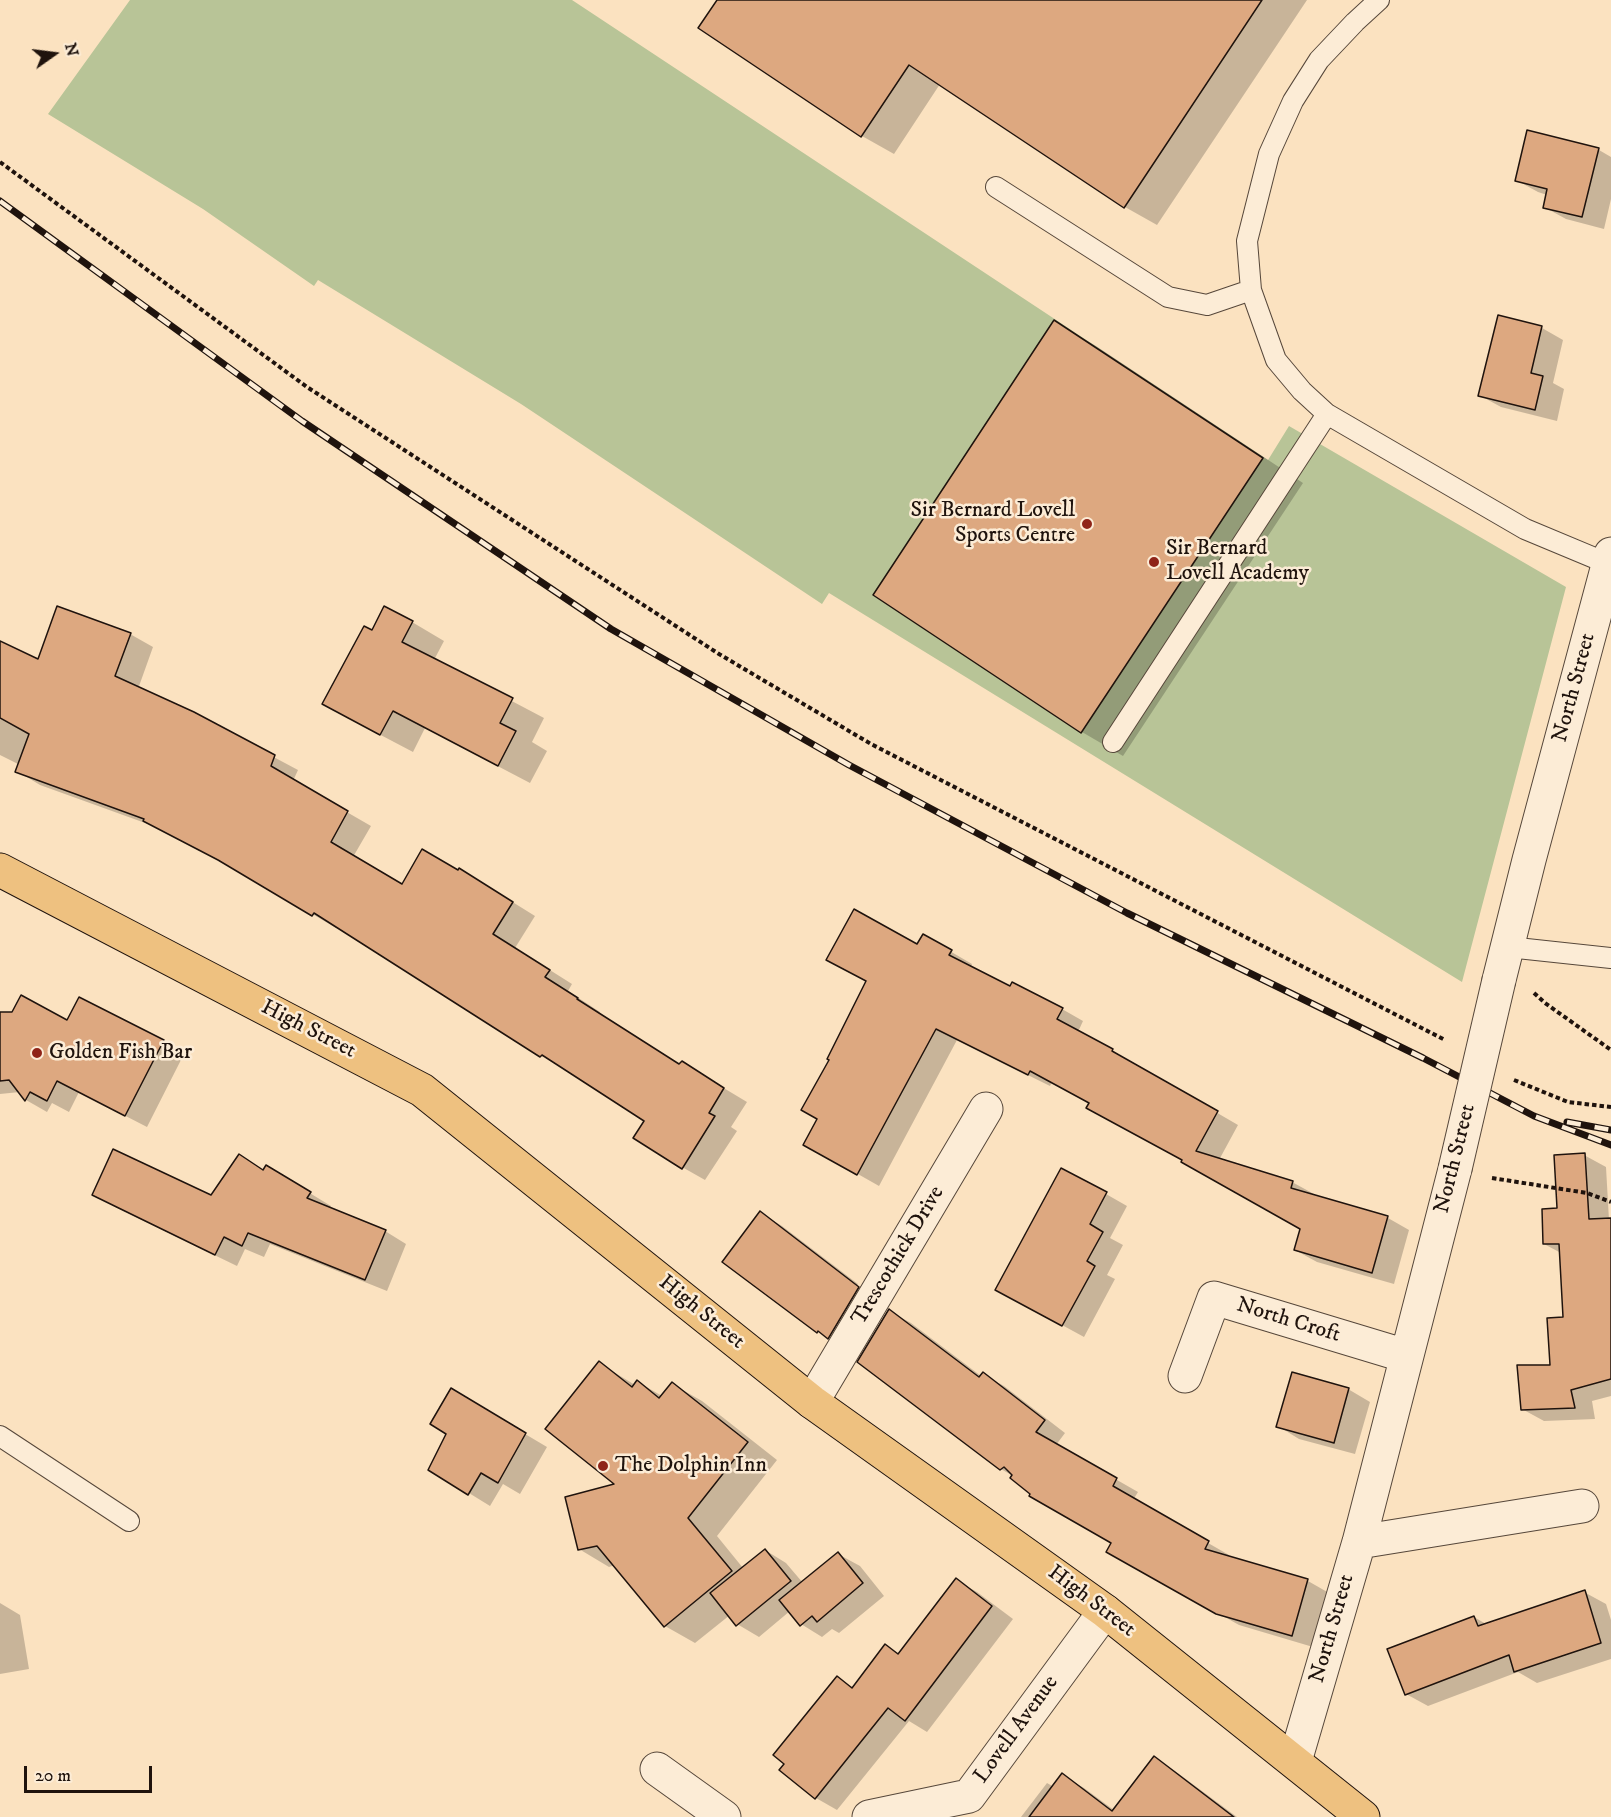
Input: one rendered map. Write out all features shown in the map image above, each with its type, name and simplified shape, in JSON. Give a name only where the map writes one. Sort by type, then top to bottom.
[{"type":"main road","name":"High Street","points":[[0,870],[422,1090],[812,1402],[1105,1611],[1364,1817]]},
{"type":"street","name":"North Street","points":[[1294,1761],[1359,1542],[1454,1173],[1529,860],[1610,559]]},
{"type":"street","name":"Trescothick Drive","points":[[812,1402],[986,1109]]},
{"type":"street","name":"North Croft","points":[[1185,1376],[1214,1299],[1406,1356]]},
{"type":"street","points":[[1359,1542],[1582,1506]]},
{"type":"street","name":"Lovell Avenue","points":[[869,1817],[969,1796],[1105,1611]]},
{"type":"street","points":[[657,1769],[724,1817]]},
{"type":"lane","points":[[1379,0],[1319,60],[1293,101],[1269,154],[1247,241],[1251,290],[1276,360],[1302,391],[1327,414],[1526,529],[1610,559]]},
{"type":"lane","points":[[996,187],[1168,297],[1207,305],[1251,290]]},
{"type":"lane","points":[[1113,742],[1327,414]]},
{"type":"lane","points":[[1504,964],[1611,958]]},
{"type":"lane","points":[[0,1436],[129,1521]]},
{"type":"path","points":[[0,162],[307,387],[729,660],[871,744],[1237,934],[1425,1028],[1454,1045]]},
{"type":"path","points":[[1504,964],[1545,1003],[1611,1050]]},
{"type":"path","points":[[1512,1079],[1521,1085],[1568,1101],[1611,1107]]},
{"type":"path","points":[[1454,1173],[1587,1193],[1611,1203]]},
{"type":"green space","name":"Sir Bernard Lovell Sports Centre","points":[[130,0],[572,0],[1268,460],[1289,426],[1566,587],[1462,982],[829,593],[822,604],[521,404],[318,280],[314,286],[203,209],[48,114]]},
{"type":"building","points":[[717,0],[1262,0],[1124,208],[909,65],[861,137],[698,28]]},
{"type":"building","points":[[1527,130],[1599,148],[1582,217],[1543,208],[1547,189],[1515,181]]},
{"type":"building","points":[[1498,315],[1542,326],[1531,373],[1543,376],[1535,410],[1478,396]]},
{"type":"building","points":[[1054,320],[1263,458],[1081,733],[873,595]]},
{"type":"building","points":[[57,606],[131,633],[115,676],[194,712],[275,755],[271,766],[348,811],[331,842],[402,884],[422,849],[458,870],[459,868],[513,902],[493,934],[550,970],[545,977],[577,999],[679,1064],[682,1061],[724,1088],[709,1113],[715,1116],[682,1169],[633,1138],[644,1121],[314,913],[312,916],[218,860],[143,821],[144,819],[15,772],[29,734],[0,718],[0,641],[38,659]]},
{"type":"building","points":[[384,606],[413,621],[402,642],[513,698],[500,723],[516,731],[498,766],[393,711],[380,735],[322,704],[364,626],[372,630]]},
{"type":"building","points":[[854,909],[917,944],[923,934],[952,950],[949,955],[1010,986],[1012,982],[1063,1008],[1057,1019],[1218,1111],[1196,1151],[1293,1181],[1291,1188],[1388,1216],[1372,1273],[1294,1250],[1300,1229],[1181,1162],[1182,1160],[1086,1108],[1089,1103],[1030,1071],[1028,1075],[936,1029],[857,1175],[803,1145],[817,1119],[801,1110],[829,1060],[827,1059],[866,981],[826,960]]},
{"type":"building","points":[[21,995],[67,1020],[79,997],[164,1040],[125,1116],[57,1081],[47,1101],[30,1092],[25,1101],[9,1080],[0,1081],[0,1012],[12,1012]]},
{"type":"building","points":[[113,1149],[211,1195],[239,1154],[263,1170],[266,1165],[311,1192],[307,1198],[386,1230],[365,1280],[248,1233],[242,1246],[224,1237],[215,1255],[92,1195]]},
{"type":"building","points":[[1585,1153],[1589,1219],[1611,1218],[1611,1379],[1571,1390],[1575,1408],[1521,1410],[1517,1365],[1550,1365],[1547,1318],[1563,1317],[1559,1244],[1543,1244],[1542,1209],[1557,1208],[1554,1155]]},
{"type":"building","points":[[1061,1168],[1107,1192],[1090,1224],[1103,1232],[1087,1261],[1095,1266],[1062,1326],[995,1290]]},
{"type":"building","points":[[760,1211],[859,1287],[828,1339],[722,1262]]},
{"type":"building","points":[[889,1309],[979,1377],[983,1372],[1045,1420],[1036,1432],[1117,1478],[1113,1486],[1209,1541],[1205,1549],[1308,1579],[1292,1636],[1216,1614],[1106,1552],[1111,1543],[1029,1496],[1030,1494],[1010,1478],[1012,1475],[1004,1467],[1000,1470],[857,1362]]},
{"type":"building","points":[[599,1361],[632,1387],[637,1380],[659,1398],[672,1382],[748,1442],[688,1518],[732,1571],[664,1627],[597,1546],[578,1550],[565,1497],[614,1484],[545,1429]]},
{"type":"building","points":[[1292,1372],[1349,1388],[1334,1443],[1276,1427]]},
{"type":"building","points":[[451,1388],[526,1433],[498,1483],[481,1473],[468,1495],[428,1470],[446,1434],[430,1424]]},
{"type":"building","points":[[765,1549],[791,1581],[736,1626],[710,1593]]},
{"type":"building","points":[[838,1552],[863,1583],[817,1622],[812,1616],[800,1626],[779,1600]]},
{"type":"building","points":[[956,1578],[992,1606],[905,1721],[888,1708],[815,1799],[779,1770],[784,1764],[773,1755],[837,1676],[852,1688],[885,1644],[898,1654]]},
{"type":"building","points":[[1585,1590],[1601,1643],[1514,1672],[1509,1655],[1405,1695],[1387,1649],[1474,1616],[1478,1626]]},
{"type":"building","points":[[1154,1756],[1234,1817],[1029,1817],[1062,1773],[1112,1811]]},
{"type":"railway","points":[[0,201],[302,421],[611,629],[849,765],[1127,913],[1423,1058],[1534,1116],[1611,1145]]},
{"type":"railway","points":[[1567,1122],[1611,1130]]},
{"type":"place","name":"Sir Bernard Lovell Sports Centre","points":[[1087,524]]},
{"type":"place","name":"Sir Bernard Lovell Academy","points":[[1154,562]]},
{"type":"place","name":"Golden Fish Bar","points":[[37,1053]]},
{"type":"place","name":"The Dolphin Inn","points":[[603,1466]]}]
